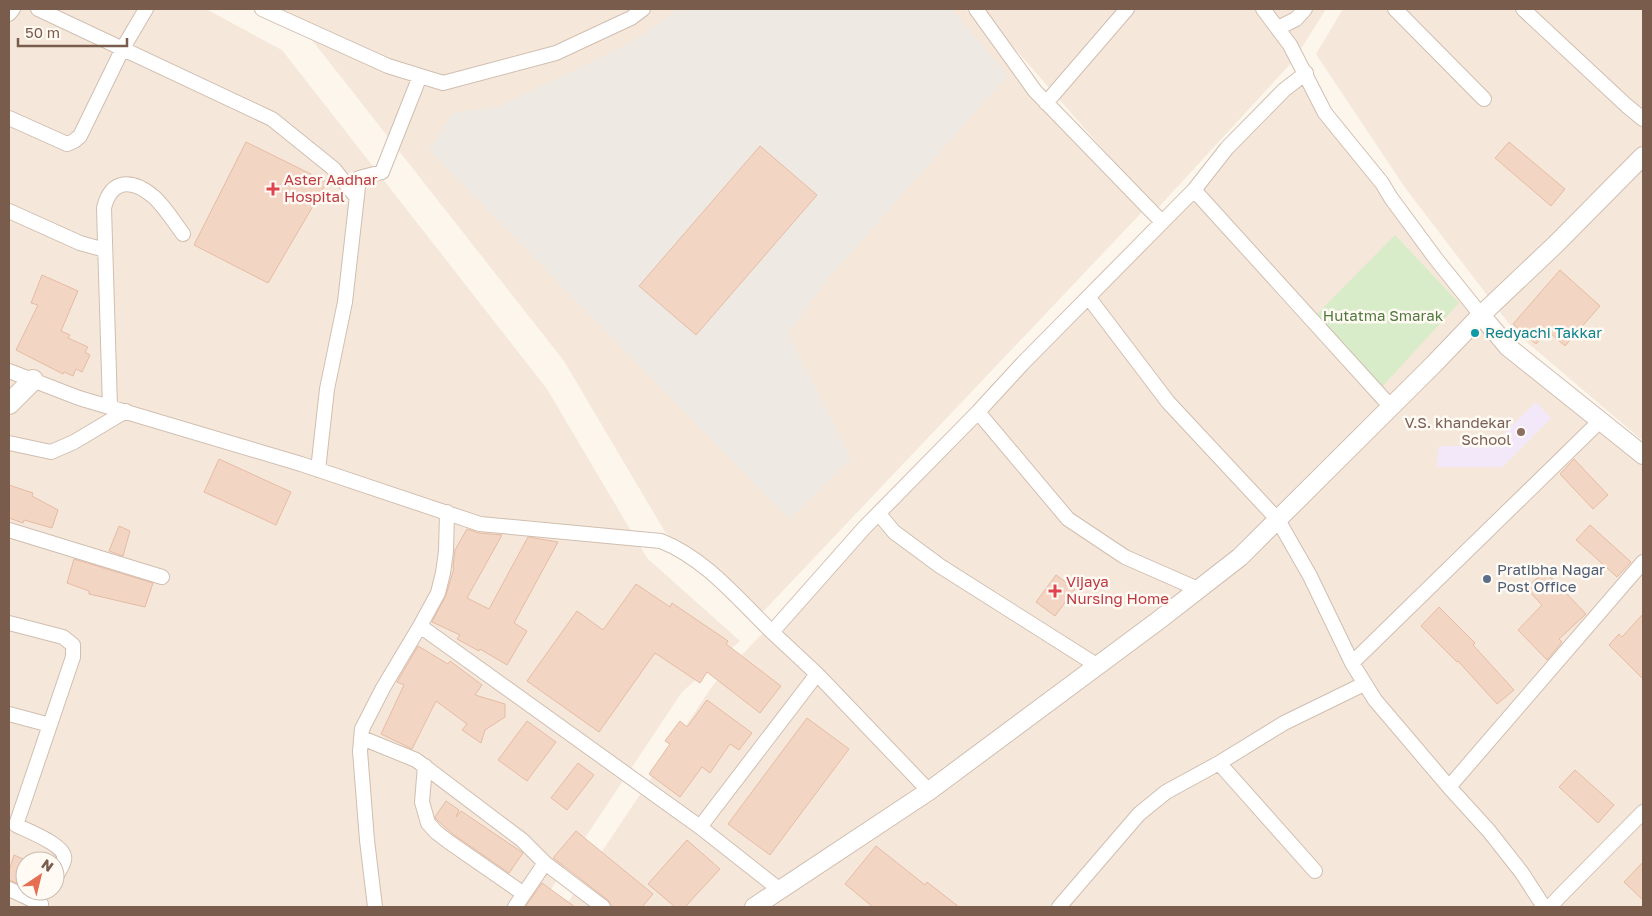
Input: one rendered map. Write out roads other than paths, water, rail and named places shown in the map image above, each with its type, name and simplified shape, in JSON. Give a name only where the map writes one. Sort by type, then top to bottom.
[{"type":"main road","points":[[9,404],[33,380]]},
{"type":"street","points":[[9,14],[13,9]]},
{"type":"street","points":[[38,9],[272,119],[334,169],[357,198]]},
{"type":"street","points":[[9,118],[67,144],[74,141],[80,136],[123,48],[146,9]]},
{"type":"street","points":[[262,9],[388,66],[443,83],[556,53],[631,18],[643,9]]},
{"type":"street","points":[[976,9],[1035,91],[1162,222]]},
{"type":"street","points":[[1046,103],[1127,9]]},
{"type":"street","points":[[1263,9],[1278,28],[1306,73],[1325,113],[1382,183],[1436,259],[1508,347],[1643,455]]},
{"type":"street","points":[[1278,28],[1296,20],[1305,9]]},
{"type":"street","points":[[1394,9],[1484,99]]},
{"type":"street","points":[[1531,11],[1627,106],[1643,119]]},
{"type":"street","points":[[772,632],[864,528],[1194,190],[1232,142],[1284,90],[1306,73]]},
{"type":"street","points":[[318,470],[327,389],[345,302],[359,178],[382,172],[420,76]]},
{"type":"street","points":[[754,907],[929,791],[1098,666],[1240,557],[1481,315],[1556,244],[1643,156]]},
{"type":"street","points":[[110,407],[104,208],[107,197],[114,188],[124,184],[136,186],[154,197],[183,234]]},
{"type":"street","points":[[1194,190],[1391,407]]},
{"type":"street","points":[[9,211],[89,246],[105,250]]},
{"type":"street","points":[[1089,298],[1168,402],[1278,520],[1310,576],[1364,684],[1375,700],[1489,831],[1522,873],[1544,907]]},
{"type":"street","points":[[9,371],[79,398],[301,464],[480,524],[661,541],[677,548],[706,567],[817,674],[929,791]]},
{"type":"street","points":[[9,443],[51,452],[74,442],[126,411]]},
{"type":"street","points":[[978,412],[1068,519],[1125,557],[1198,589]]},
{"type":"street","points":[[1352,662],[1600,421]]},
{"type":"street","points":[[375,907],[360,752],[362,729],[438,593],[446,551],[447,512]]},
{"type":"street","points":[[879,514],[894,532],[940,566],[1098,666]]},
{"type":"street","points":[[9,530],[162,577]]},
{"type":"street","points":[[1449,787],[1643,562]]},
{"type":"street","points":[[9,623],[63,637],[73,646],[72,657],[50,725],[13,823],[61,848],[63,851]]},
{"type":"street","points":[[420,626],[700,827],[780,890]]},
{"type":"street","points":[[700,827],[817,674]]},
{"type":"street","points":[[1059,907],[1139,814],[1166,792],[1219,763],[1284,723],[1364,684]]},
{"type":"street","points":[[9,714],[50,725]]},
{"type":"street","points":[[362,738],[400,752],[425,766],[522,840],[545,863],[603,907]]},
{"type":"street","points":[[1219,763],[1315,871]]},
{"type":"street","points":[[425,766],[422,802],[428,823],[449,842],[524,894]]},
{"type":"street","points":[[1550,907],[1643,812]]},
{"type":"street","points":[[515,907],[545,863]]},
{"type":"street","points":[[9,888],[40,905]]},
{"type":"place","name":"Aster Aadhar Hospital","points":[[273,189]]},
{"type":"place","name":"Redyachi Takkar","points":[[1475,333]]},
{"type":"place","name":"V.S. khandekar School","points":[[1521,432]]},
{"type":"place","name":"Pratibha Nagar Post Office","points":[[1487,579]]},
{"type":"place","name":"Vijaya Nursing Home","points":[[1055,591]]},
{"type":"park label","name":"Hutatma Smarak","points":[[1383,316]]}]
